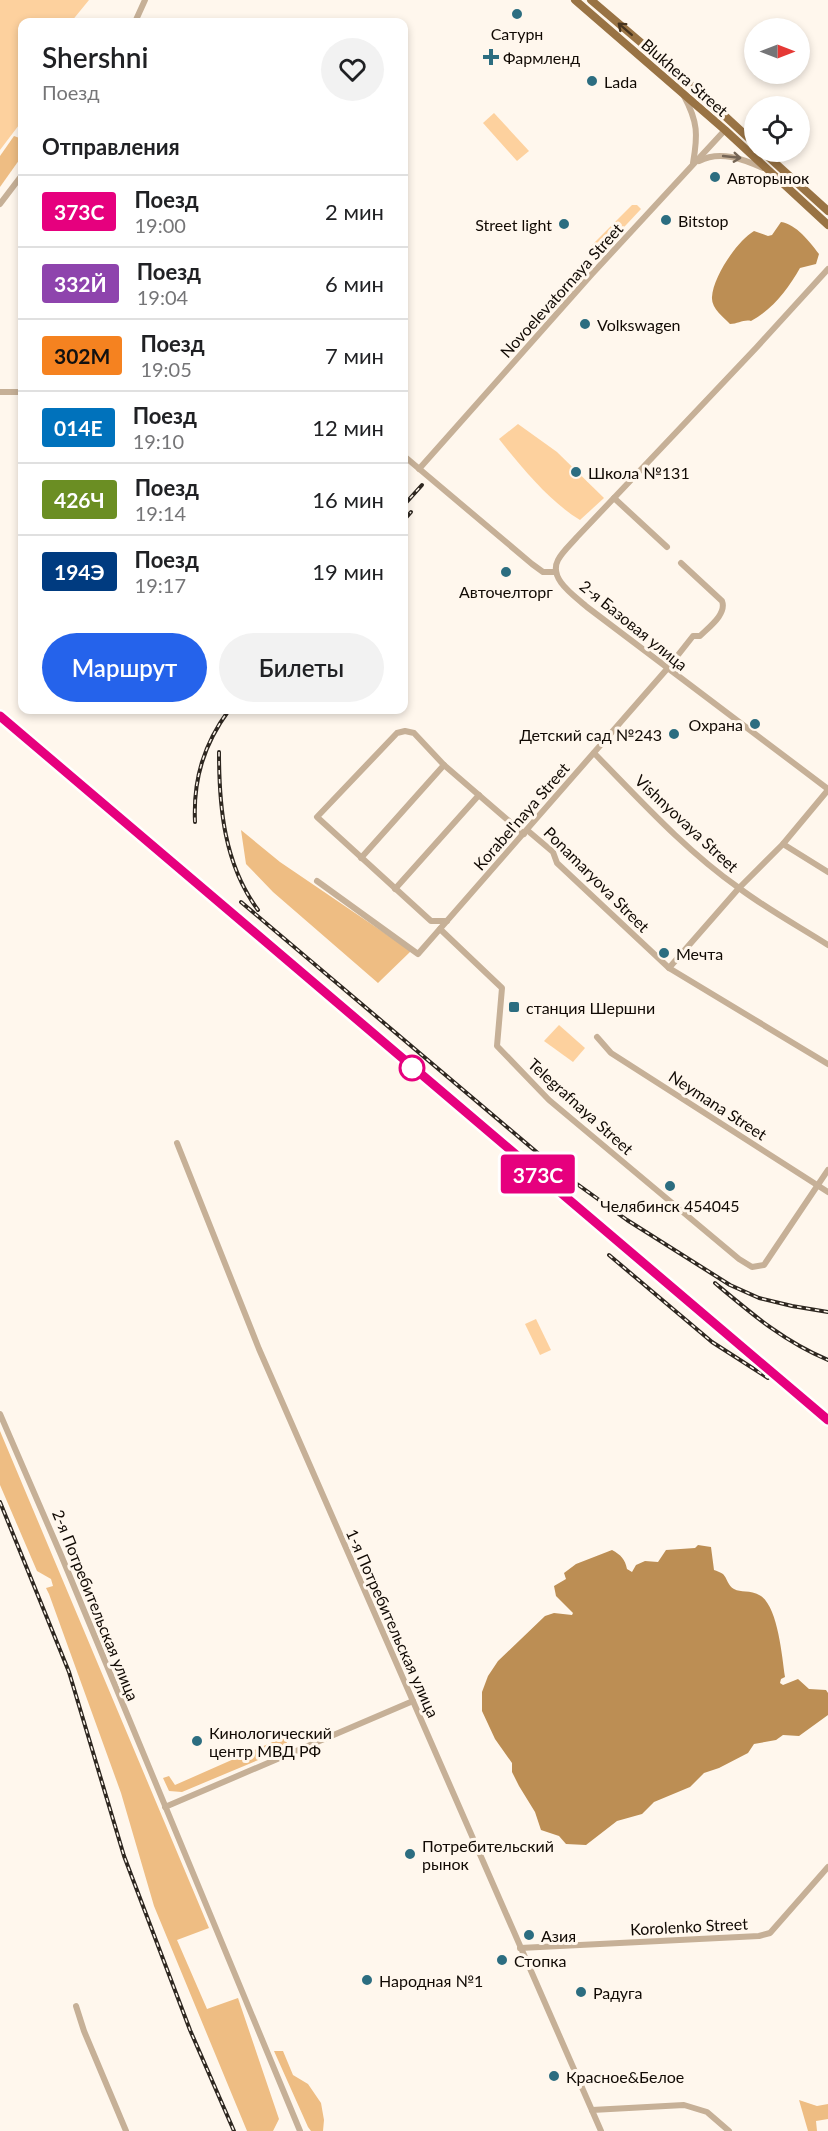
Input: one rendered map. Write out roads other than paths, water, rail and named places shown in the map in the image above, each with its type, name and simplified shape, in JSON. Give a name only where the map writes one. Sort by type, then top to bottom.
[{"type":"main road","name":"Blukhera Street","points":[[575,0],[681,90],[828,225]]},
{"type":"main road","name":"Blukhera Street","points":[[591,0],[699,92],[744,134]]},
{"type":"main road","points":[[774,162],[828,211]]},
{"type":"street","points":[[137,18],[145,0]]},
{"type":"street","points":[[681,90],[696,123],[693,164]]},
{"type":"street","name":"Novoelevatornaya Street","points":[[419,470],[725,130]]},
{"type":"street","points":[[693,164],[705,158],[718,156],[742,158],[771,171]]},
{"type":"street","points":[[0,204],[18,180]]},
{"type":"street","points":[[556,572],[559,558],[828,269]]},
{"type":"street","points":[[0,392],[18,392]]},
{"type":"street","name":"2-я Базовая улица","points":[[408,460],[543,572],[556,572],[563,584],[587,607],[828,789]]},
{"type":"street","points":[[614,498],[667,547]]},
{"type":"street","name":"Korabel'naya Street","points":[[317,881],[418,954],[667,669],[693,636],[700,636],[722,612],[724,606],[722,601],[681,563]]},
{"type":"street","name":"Ponamaryova Street","points":[[361,858],[317,817],[398,733],[405,731],[414,733],[444,765],[479,795],[553,852],[558,863],[669,968],[828,1064]]},
{"type":"street","name":"Vishnyovaya Street","points":[[594,753],[682,842],[739,888],[828,945]]},
{"type":"street","points":[[444,765],[361,858],[431,921],[447,921]]},
{"type":"street","points":[[669,968],[739,888],[783,844],[828,789]]},
{"type":"street","points":[[395,889],[479,795]]},
{"type":"street","points":[[783,844],[828,872]]},
{"type":"street","name":"Telegrafnaya Street","points":[[440,929],[502,988],[497,1046],[549,1100],[739,1259],[752,1266],[764,1265],[818,1186]]},
{"type":"street","name":"Neymana Street","points":[[597,1037],[611,1053],[828,1192]]},
{"type":"street","name":"1-я Потребительская улица","points":[[177,1143],[259,1349],[601,2131]]},
{"type":"street","points":[[818,1186],[828,1170]]},
{"type":"street","name":"2-я Потребительская улица","points":[[0,1414],[61,1555],[300,2131]]},
{"type":"street","points":[[165,1807],[413,1701]]},
{"type":"street","name":"Korolenko Street","points":[[520,1948],[759,1936],[770,1933],[828,1867]]},
{"type":"street","points":[[76,2006],[84,2031],[126,2131]]},
{"type":"street","points":[[592,2110],[684,2105],[707,2112],[729,2131]]},
{"type":"railway","points":[[408,501],[422,485]]},
{"type":"railway","points":[[408,515],[411,512]]},
{"type":"railway","points":[[195,822],[196,791],[202,763],[213,736],[226,714]]},
{"type":"railway","points":[[0,716],[828,1421]]},
{"type":"railway","points":[[219,752],[220,793],[226,834],[238,874],[258,910]]},
{"type":"railway","points":[[241,902],[559,1171],[627,1220],[730,1285],[759,1298],[828,1312]]},
{"type":"railway","points":[[609,1255],[712,1342],[768,1378]]},
{"type":"railway","points":[[715,1283],[782,1335],[828,1360]]},
{"type":"railway","points":[[0,1502],[69,1672],[124,1856],[190,2030],[234,2131]]},
{"type":"train","name":"373C","points":[[0,716],[828,1420]]},
{"type":"place","name":"Сатурн","points":[[517,14]]},
{"type":"place","name":"Фармленд","points":[[491,57]]},
{"type":"place","name":"Lada","points":[[592,81]]},
{"type":"place","name":"Авторынок","points":[[715,177]]},
{"type":"place","name":"Bitstop","points":[[666,220]]},
{"type":"place","name":"Street light","points":[[564,224]]},
{"type":"place","name":"Volkswagen","points":[[585,324]]},
{"type":"place","name":"Школа №131","points":[[576,472]]},
{"type":"place","name":"Авточелторг","points":[[506,572]]},
{"type":"place","name":"Охрана","points":[[755,724]]},
{"type":"place","name":"Детский сад №243","points":[[674,734]]},
{"type":"place","name":"Мечта","points":[[664,953]]},
{"type":"place","name":"станция Шершни","points":[[514,1007]]},
{"type":"place","name":"Челябинск 454045","points":[[670,1186]]},
{"type":"place","name":"Кинологический центр МВД РФ","points":[[197,1741]]},
{"type":"place","name":"Потребительский рынок","points":[[410,1854]]},
{"type":"place","name":"Азия","points":[[529,1935]]},
{"type":"place","name":"Стопка","points":[[502,1960]]},
{"type":"place","name":"Народная №1","points":[[367,1980]]},
{"type":"place","name":"Радуга","points":[[581,1992]]},
{"type":"place","name":"Красное&Белое","points":[[554,2076]]}]
